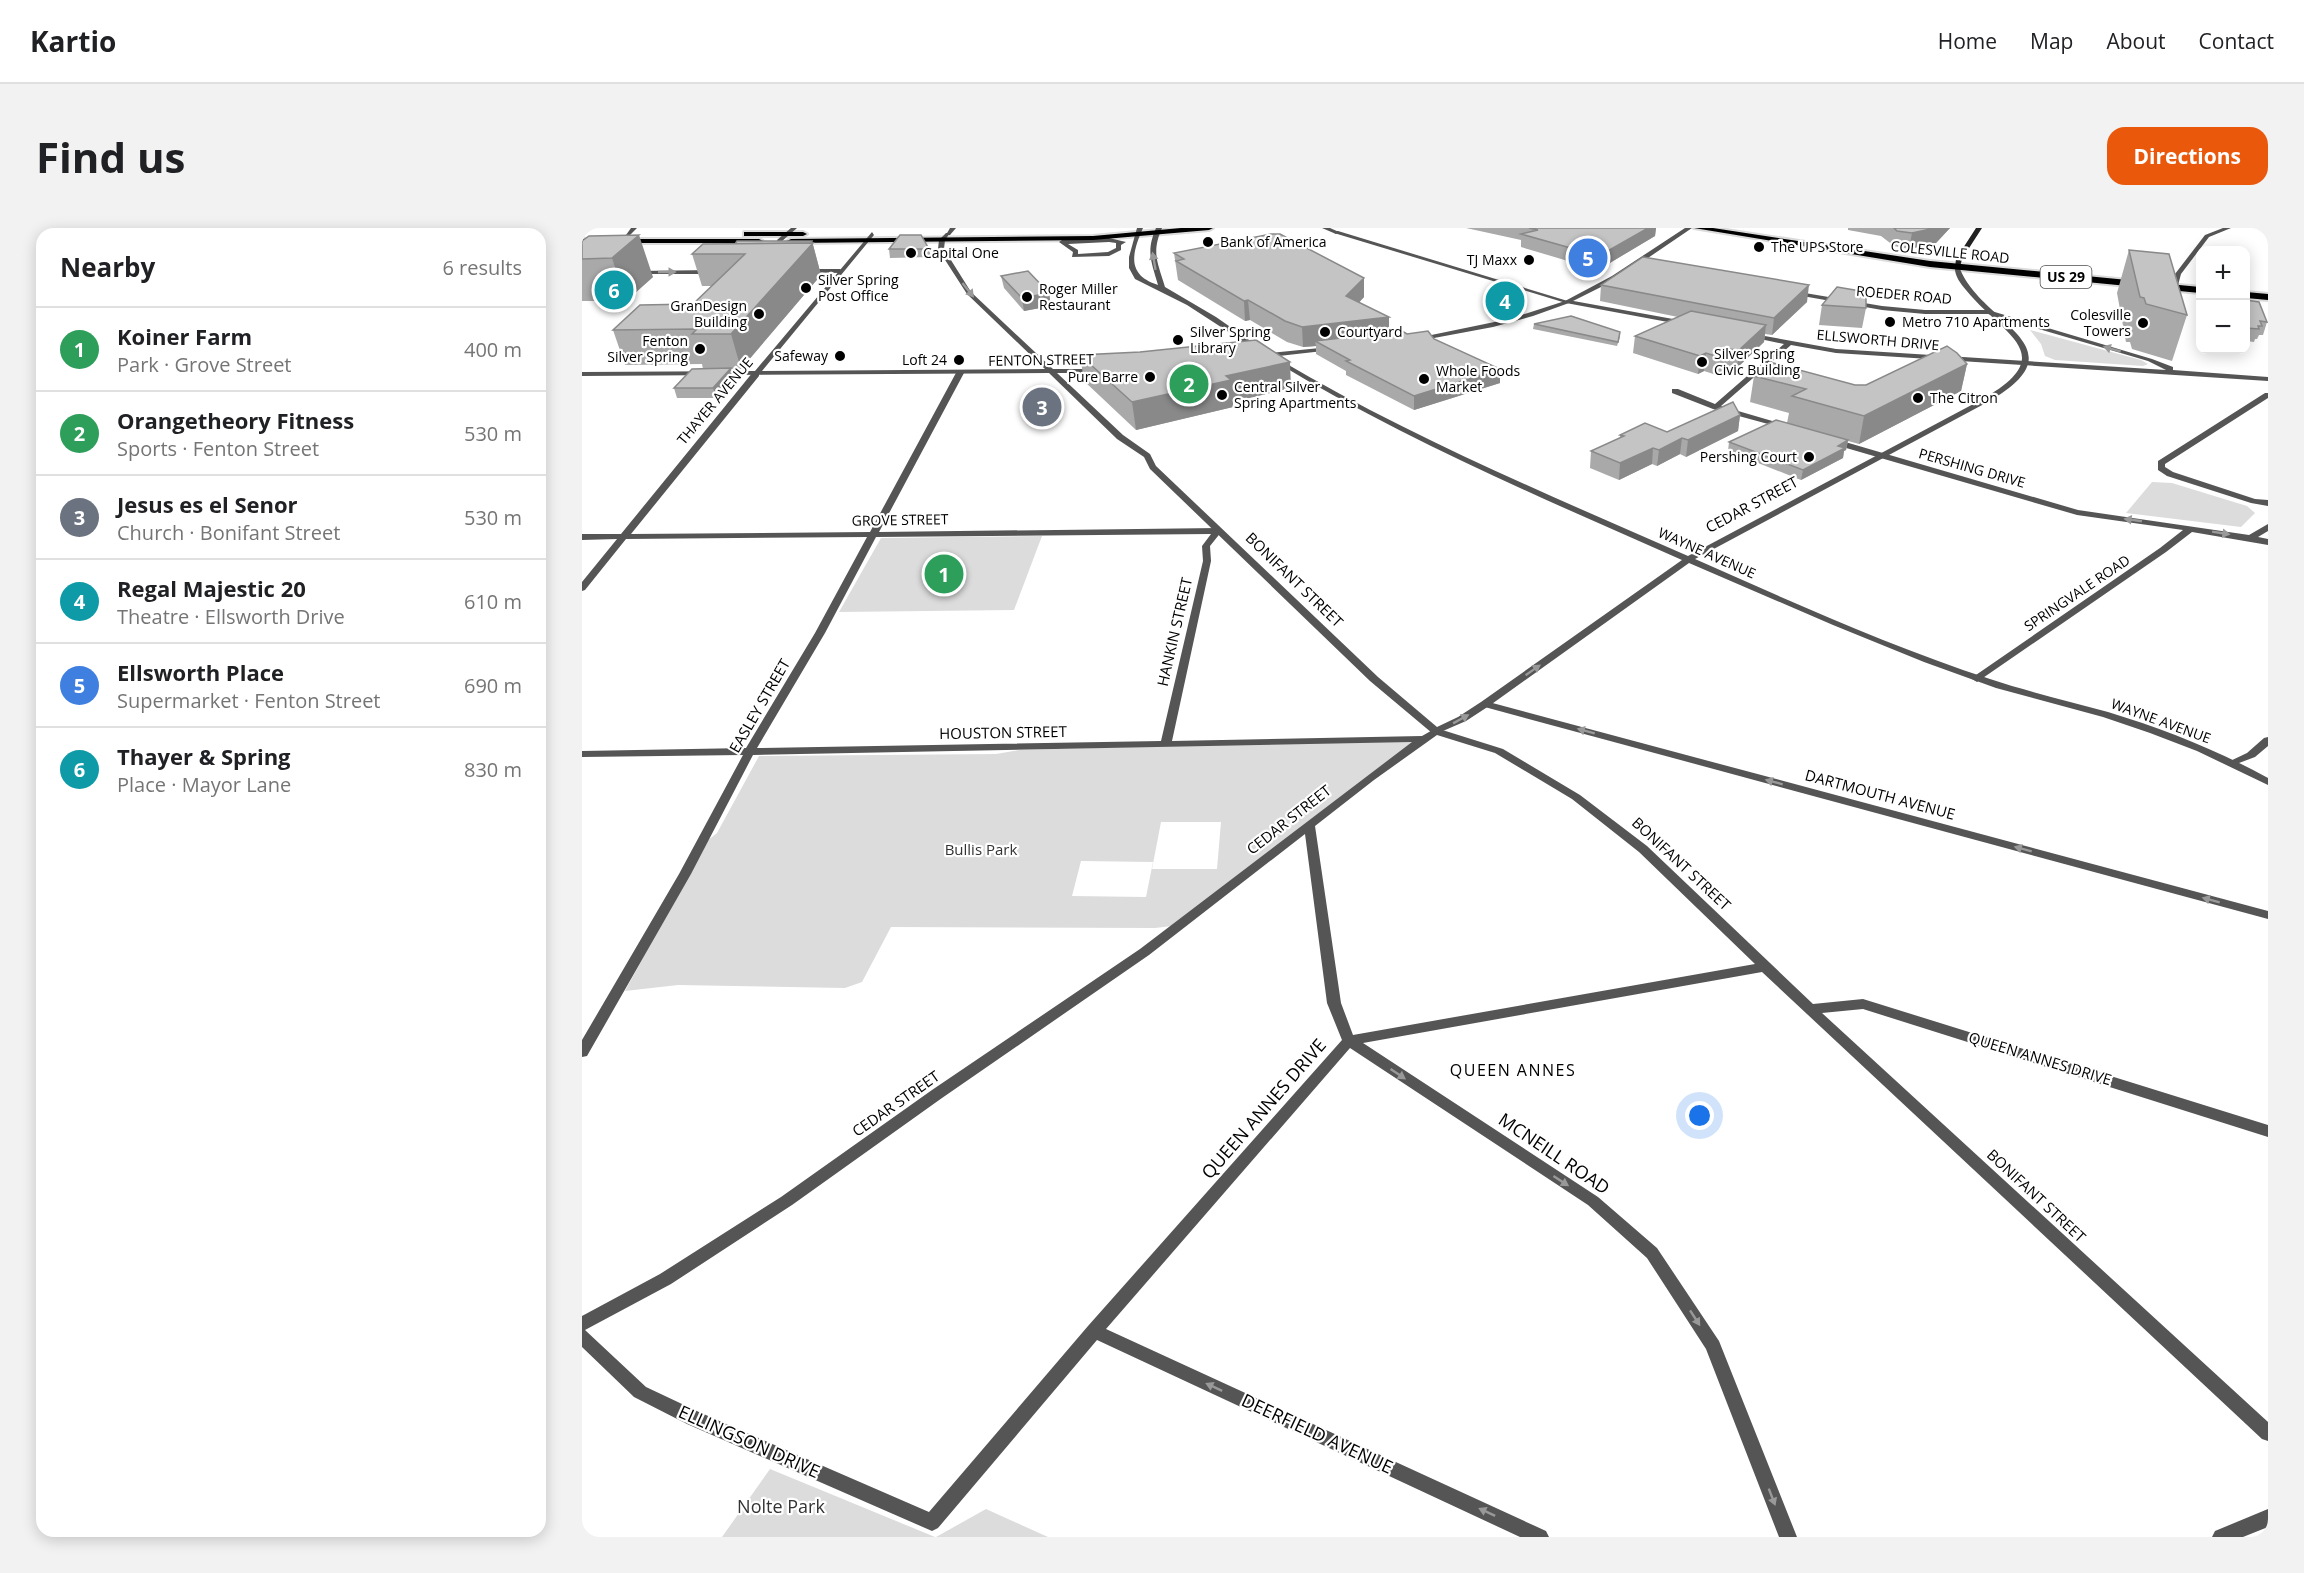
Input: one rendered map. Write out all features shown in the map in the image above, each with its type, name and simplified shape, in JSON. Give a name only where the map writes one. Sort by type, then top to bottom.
[{"type":"highway","points":[[582,241],[630,234],[779,241],[948,234],[1158,231],[1209,228]]},
{"type":"highway","name":"COLESVILLE ROAD","points":[[1698,228],[1890,259],[2196,290]]},
{"type":"highway","points":[[582,233],[787,234],[869,237]]},
{"type":"highway","points":[[2250,295],[2268,297]]},
{"type":"main road","points":[[1957,267],[1959,259],[1979,228]]},
{"type":"street","points":[[779,241],[794,228]]},
{"type":"street","points":[[1325,228],[1568,302],[1687,324]]},
{"type":"street","points":[[1401,340],[1480,326],[1568,302],[1633,265],[1689,228]]},
{"type":"street","points":[[2175,288],[2178,274],[2207,236],[2228,228]]},
{"type":"street","name":"WAYNE AVENUE","points":[[1139,231],[1133,241],[1132,267],[1134,274],[1142,282],[1162,288],[1327,391],[1396,429],[1875,640],[1977,679],[2146,728],[2231,763],[2268,782]]},
{"type":"street","points":[[1158,231],[1152,253],[1162,288]]},
{"type":"street","points":[[618,249],[630,234]]},
{"type":"street","name":"BONIFANT STREET","points":[[948,234],[941,249],[969,293],[1120,437],[1147,456],[1153,467],[1218,531],[1374,679],[1436,730],[1499,751],[1576,796],[1643,849],[1811,1009],[2268,1433]]},
{"type":"street","name":"THAYER AVENUE","points":[[582,588],[869,237]]},
{"type":"street","points":[[1109,240],[1122,242],[1118,244],[1119,249],[1109,254],[1074,256],[1076,251],[1062,242],[1109,240]]},
{"type":"street","points":[[1633,265],[1648,268]]},
{"type":"street","points":[[1957,267],[1965,286],[1988,312],[2022,344],[2027,363]]},
{"type":"street","points":[[795,271],[840,271]]},
{"type":"street","points":[[627,273],[723,272]]},
{"type":"street","name":"ROEDER ROAD","points":[[1780,291],[1882,308],[1925,312],[1988,312],[2150,360],[2167,369]]},
{"type":"street","name":"ELLSWORTH DRIVE","points":[[1743,334],[1836,351],[2228,376]]},
{"type":"street","points":[[1716,407],[1789,343]]},
{"type":"street","points":[[1258,357],[1337,348]]},
{"type":"street","name":"CEDAR STREET","points":[[582,1324],[621,1305],[792,1199],[906,1116],[1101,983],[1180,926],[1436,730],[1462,719],[1485,704],[1689,560],[2004,391],[2021,375],[2027,363]]},
{"type":"street","name":"ELLSWORTH DRIVE","points":[[2167,369],[2266,381]]},
{"type":"street","name":"FENTON STREET","points":[[582,374],[960,373],[1102,370]]},
{"type":"street","name":"EASLEY STREET","points":[[582,1052],[685,874],[750,751],[820,633],[871,534],[960,373]]},
{"type":"street","points":[[1675,391],[1716,407],[1794,430]]},
{"type":"street","points":[[2268,395],[2161,463],[2161,468],[2170,474],[2254,501],[2268,503]]},
{"type":"street","name":"PERSHING DRIVE","points":[[1827,440],[2077,512],[2191,528],[2268,542]]},
{"type":"street","points":[[2254,501],[2268,514]]},
{"type":"street","points":[[2251,538],[2268,527]]},
{"type":"street","name":"SPRINGVALE ROAD","points":[[1977,679],[2163,550],[2191,528]]},
{"type":"street","name":"GROVE STREET","points":[[582,537],[1218,531]]},
{"type":"street","name":"HANKIN STREET","points":[[1166,743],[1207,561],[1206,546],[1218,531]]},
{"type":"street","name":"DARTMOUTH AVENUE","points":[[1485,704],[2268,915]]},
{"type":"street","name":"HOUSTON STREET","points":[[582,754],[1424,739]]},
{"type":"street","points":[[2231,763],[2250,755],[2268,740]]},
{"type":"street","points":[[1309,825],[1334,1003],[1349,1041]]},
{"type":"street","name":"QUEEN ANNES DRIVE","points":[[932,1522],[1094,1331],[1349,1041],[1765,966]]},
{"type":"street","name":"QUEEN ANNES DRIVE","points":[[1811,1009],[1863,1004],[2268,1131]]},
{"type":"street","name":"MCNEILL ROAD","points":[[1349,1041],[1593,1201],[1652,1253],[1713,1346],[1788,1537]]},
{"type":"street","name":"DEERFIELD AVENUE","points":[[1094,1331],[1540,1537]]},
{"type":"street","name":"ELLINGSON DRIVE","points":[[582,1336],[640,1392],[693,1418],[932,1522]]},
{"type":"street","points":[[2221,1537],[2268,1518]]},
{"type":"green space","points":[[2030,330],[2141,360],[2148,364],[2143,366],[2055,360],[2045,356],[2041,344]]},
{"type":"green space","points":[[2152,482],[2172,483],[2247,506],[2255,513],[2241,527],[2126,513]]},
{"type":"green space","points":[[1042,536],[1014,610],[839,612],[881,538]]},
{"type":"green space","name":"Bullis Park","points":[[1424,739],[1180,925],[1155,928],[891,927],[862,982],[845,988],[678,985],[625,991],[707,841],[717,833],[759,756],[996,754],[1019,750]],"holes":[[[1161,822],[1221,822],[1217,869],[1152,869]],[[1081,861],[1153,862],[1146,897],[1072,896]]]},
{"type":"green space","name":"Nolte Park","points":[[770,1469],[935,1537],[722,1537]]},
{"type":"green space","points":[[986,1509],[1048,1537],[936,1537]]},
{"type":"building","points":[[1529,228],[1648,228],[1599,256],[1521,234],[1538,230]]},
{"type":"building","points":[[1894,228],[1935,228],[1912,233],[1897,231]]},
{"type":"building","points":[[1280,234],[1364,278],[1346,296],[1389,317],[1302,327],[1285,321],[1248,300],[1244,301],[1176,261],[1184,259],[1174,253]]},
{"type":"building","points":[[639,235],[612,258],[582,259],[582,241],[589,236]]},
{"type":"building","points":[[900,235],[921,235],[929,249],[889,249]]},
{"type":"building","points":[[737,241],[812,241],[811,243],[735,244]]},
{"type":"building","points":[[813,243],[731,334],[692,334],[697,329],[613,330],[640,305],[693,304],[745,254],[692,254],[703,244]]},
{"type":"building","points":[[2129,250],[2169,254],[2187,315],[2146,304],[2144,298],[2140,297]]},
{"type":"building","points":[[1643,257],[1809,285],[1774,318],[1601,285]]},
{"type":"building","points":[[1028,271],[1049,293],[1022,298],[1001,276]]},
{"type":"building","points":[[1837,287],[1866,292],[1866,308],[1822,305]]},
{"type":"building","points":[[2250,301],[2259,302],[2267,322],[2260,321],[2262,326],[2258,326],[2259,329],[2250,328]]},
{"type":"building","points":[[1691,311],[1766,325],[1739,350],[1727,349],[1725,359],[1706,353],[1700,356],[1635,336]]},
{"type":"building","points":[[1571,316],[1620,332],[1618,342],[1534,324]]},
{"type":"building","points":[[1402,331],[1407,334],[1428,331],[1434,339],[1500,369],[1414,396],[1346,361],[1350,360],[1315,341]]},
{"type":"building","points":[[1256,340],[1290,362],[1226,376],[1231,380],[1132,402],[1080,355],[1140,352]]},
{"type":"building","points":[[1947,346],[1967,364],[1864,416],[1792,396],[1806,389],[1754,376],[1770,362],[1855,385],[1866,385]]},
{"type":"building","points":[[731,368],[713,388],[674,388],[692,369]]},
{"type":"building","points":[[1733,402],[1740,415],[1688,440],[1682,438],[1659,450],[1653,448],[1620,463],[1591,451],[1624,436],[1620,435],[1645,423],[1667,432]]},
{"type":"building","points":[[1776,420],[1848,440],[1838,446],[1845,448],[1803,470],[1729,442]]},
{"type":"place","name":"Bank of America","points":[[1208,242]]},
{"type":"place","name":"The UPS Store","points":[[1759,247]]},
{"type":"place","name":"Capital One","points":[[911,253]]},
{"type":"place","name":"Ellsworth Place","points":[[1588,258]]},
{"type":"place","name":"TJ Maxx","points":[[1529,260]]},
{"type":"place","name":"Silver Spring Post Office","points":[[806,288]]},
{"type":"place","name":"Thayer & Spring","points":[[614,290]]},
{"type":"place","name":"Roger Miller Restaurant","points":[[1027,297]]},
{"type":"place","name":"Regal Majestic 20","points":[[1505,301]]},
{"type":"place","name":"GranDesign Building","points":[[759,314]]},
{"type":"place","name":"Metro 710 Apartments","points":[[1890,322]]},
{"type":"place","name":"Colesville Towers","points":[[2143,323]]},
{"type":"place","name":"Courtyard","points":[[1325,332]]},
{"type":"place","name":"Silver Spring Library","points":[[1178,340]]},
{"type":"place","name":"Fenton Silver Spring","points":[[700,349]]},
{"type":"place","name":"Safeway","points":[[840,356]]},
{"type":"place","name":"Loft 24","points":[[959,360]]},
{"type":"place","name":"Silver Spring Civic Building","points":[[1702,362]]},
{"type":"place","name":"Pure Barre","points":[[1150,377]]},
{"type":"place","name":"Whole Foods Market","points":[[1424,379]]},
{"type":"place","name":"Orangetheory Fitness","points":[[1189,384]]},
{"type":"place","name":"Central Silver Spring Apartments","points":[[1222,395]]},
{"type":"place","name":"The Citron","points":[[1918,398]]},
{"type":"place","name":"Jesus es el Senor","points":[[1042,407]]},
{"type":"place","name":"Pershing Court","points":[[1809,457]]},
{"type":"place","name":"Koiner Farm","points":[[944,574]]},
{"type":"district","name":"QUEEN ANNES","points":[[1513,1070]]}]
